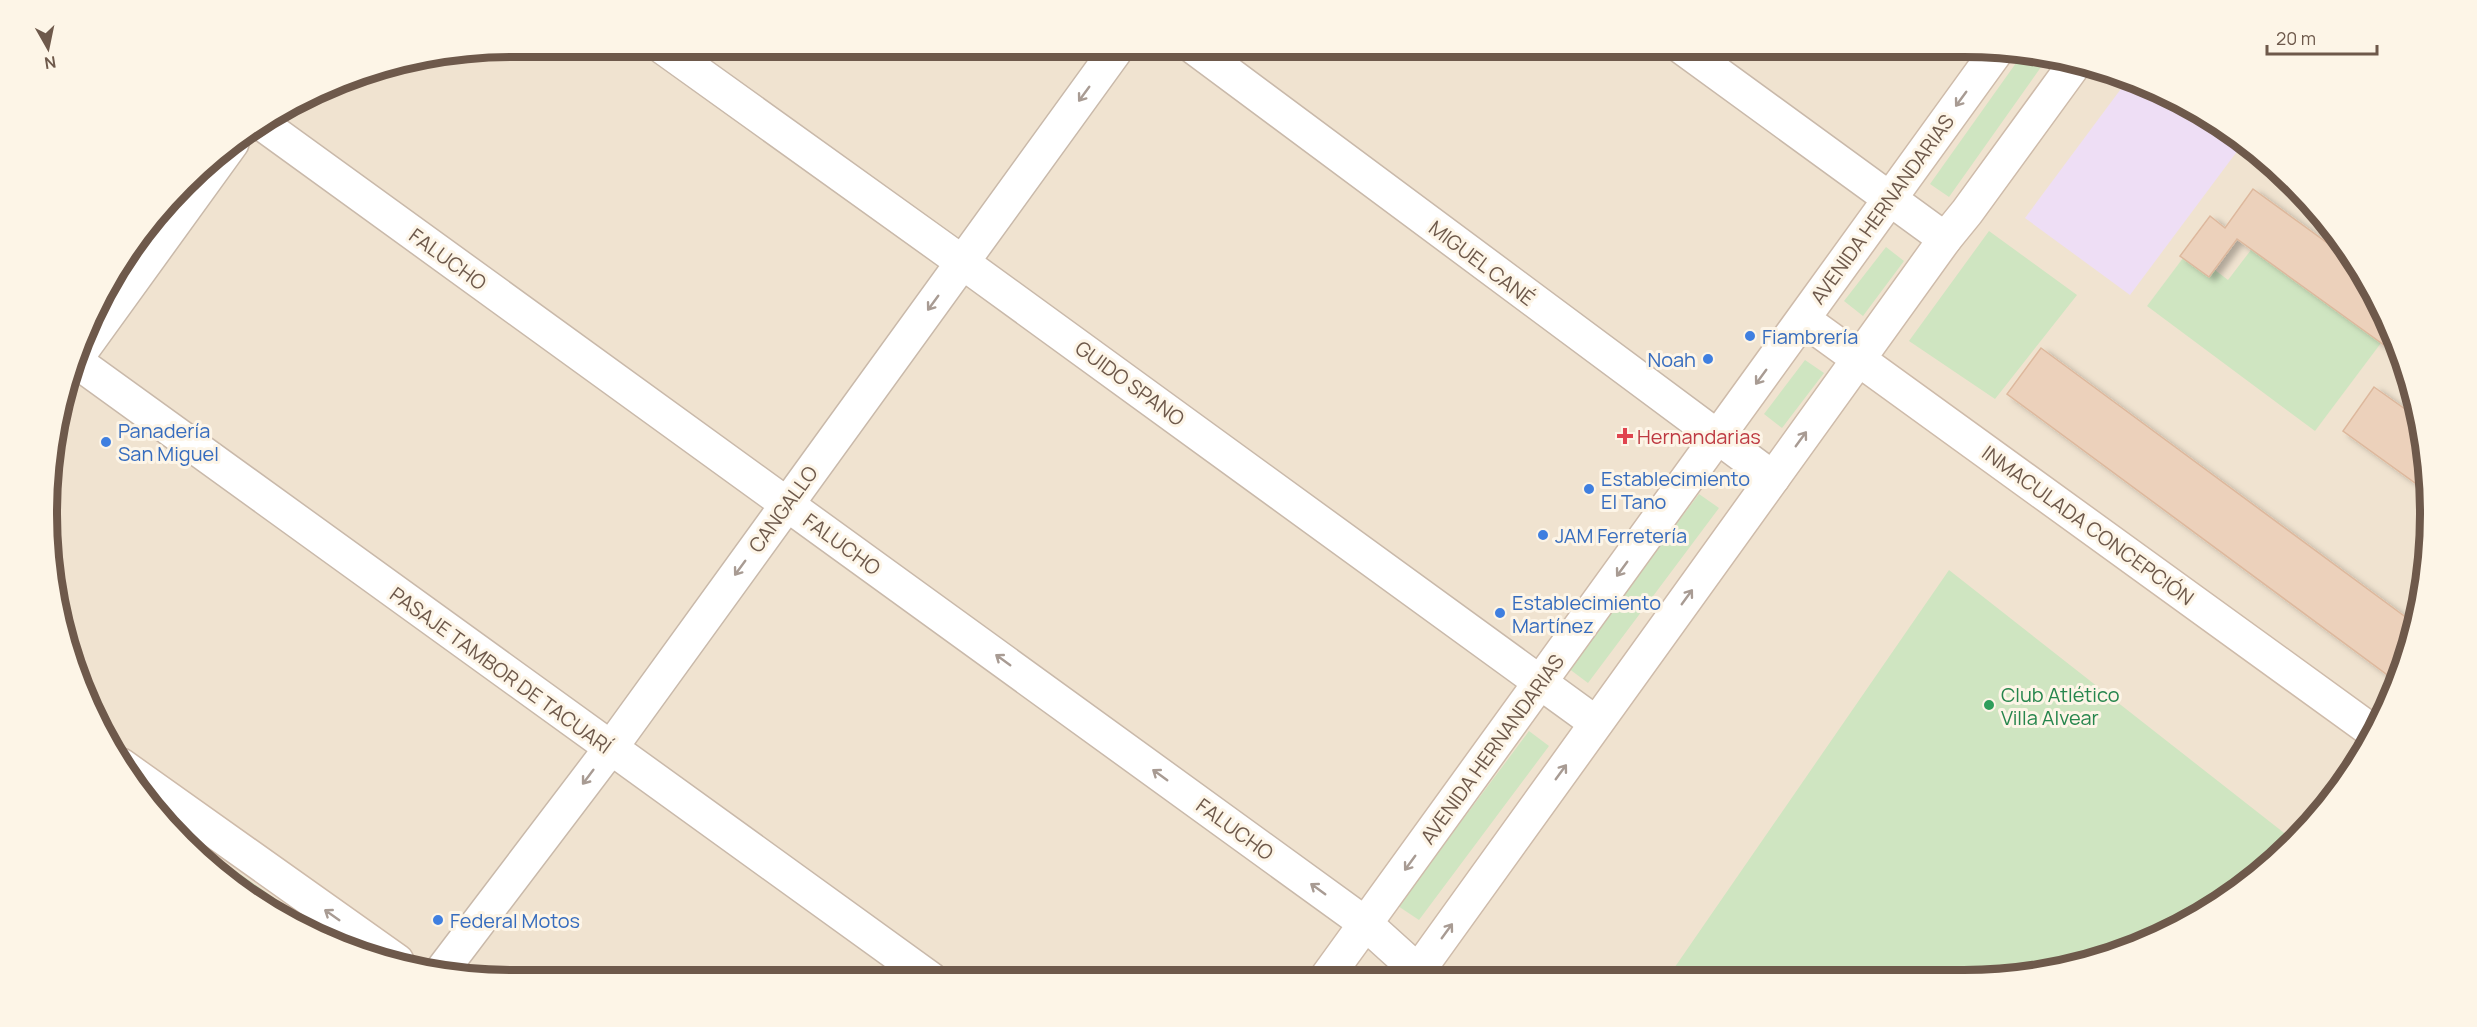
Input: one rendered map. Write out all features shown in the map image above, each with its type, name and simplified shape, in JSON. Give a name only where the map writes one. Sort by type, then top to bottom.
[{"type":"street","name":"GUIDO SPANO","points":[[676,57],[1596,723]]},
{"type":"street","name":"CANGALLO","points":[[446,965],[610,749],[1111,57]]},
{"type":"street","name":"MIGUEL CANÉ","points":[[1207,57],[1773,478]]},
{"type":"street","points":[[1695,57],[1945,239]]},
{"type":"street","name":"AVENIDA HERNANDARIAS","points":[[1332,970],[1992,58]]},
{"type":"street","points":[[1419,970],[1858,359],[2070,70]]},
{"type":"street","name":"FALUCHO","points":[[269,129],[1366,924],[1410,970]]},
{"type":"street","points":[[96,331],[211,172]]},
{"type":"street","name":"INMACULADA CONCEPCIÓN","points":[[1803,319],[2367,727]]},
{"type":"street","name":"PASAJE TAMBOR DE TACUARÍ","points":[[81,368],[918,970]]},
{"type":"street","points":[[144,782],[382,950]]},
{"type":"shaded area","points":[[1964,57],[2023,61],[2053,66],[2110,81],[2192,118],[2241,151],[2264,170],[2307,213],[2326,236],[2359,285],[2373,312],[2396,367],[2404,395],[2411,424],[2419,484],[2420,514],[2416,573],[2411,603],[2396,660],[2359,742],[2326,791],[2286,836],[2241,876],[2192,909],[2138,935],[2082,954],[2023,966],[1964,970],[514,970],[454,966],[424,961],[367,946],[285,909],[236,876],[213,857],[170,814],[151,791],[118,742],[81,660],[66,603],[61,573],[57,514],[61,454],[66,424],[81,367],[118,285],[151,236],[170,213],[213,170],[236,151],[285,118],[339,92],[367,81],[424,66],[484,58]]},
{"type":"shaded area","points":[[2123,86],[2192,118],[2239,149],[2130,295],[2025,218]]},
{"type":"green space","points":[[2018,60],[2043,64],[1949,197],[1930,184]]},
{"type":"green space","points":[[1989,231],[2077,295],[1995,399],[1909,341]]},
{"type":"green space","points":[[2257,242],[2384,339],[2315,431],[2147,306],[2189,250],[2228,280]]},
{"type":"green space","points":[[1886,247],[1904,261],[1863,316],[1844,301]]},
{"type":"green space","points":[[1805,360],[1824,373],[1782,428],[1764,414]]},
{"type":"green space","points":[[1699,494],[1719,508],[1588,683],[1568,668]]},
{"type":"green space","name":"Club Atlético Villa Alvear","points":[[1949,570],[2287,835],[2241,876],[2192,909],[2110,946],[2053,961],[2023,966],[1964,970],[1673,970]]},
{"type":"green space","points":[[1529,731],[1549,746],[1419,920],[1398,906]]},
{"type":"green space","points":[[204,848],[303,918],[260,893]]},
{"type":"building","points":[[2253,189],[2335,248],[2359,285],[2389,348],[2237,239],[2209,277],[2180,256],[2210,216],[2225,228]]},
{"type":"building","points":[[2041,348],[2407,618],[2390,676],[2007,394]]},
{"type":"building","points":[[2374,387],[2408,411],[2419,486],[2343,431]]},
{"type":"place","name":"Fiambrería","points":[[1750,336]]},
{"type":"place","name":"Noah","points":[[1708,359]]},
{"type":"place","name":"Hernandarias","points":[[1625,436]]},
{"type":"place","name":"Panadería San Miguel","points":[[106,442]]},
{"type":"place","name":"Establecimiento El Tano","points":[[1589,489]]},
{"type":"place","name":"JAM Ferretería","points":[[1543,535]]},
{"type":"place","name":"Establecimiento Martínez","points":[[1500,613]]},
{"type":"place","name":"Club Atlético Villa Alvear","points":[[1989,705]]},
{"type":"place","name":"Federal Motos","points":[[438,920]]}]
